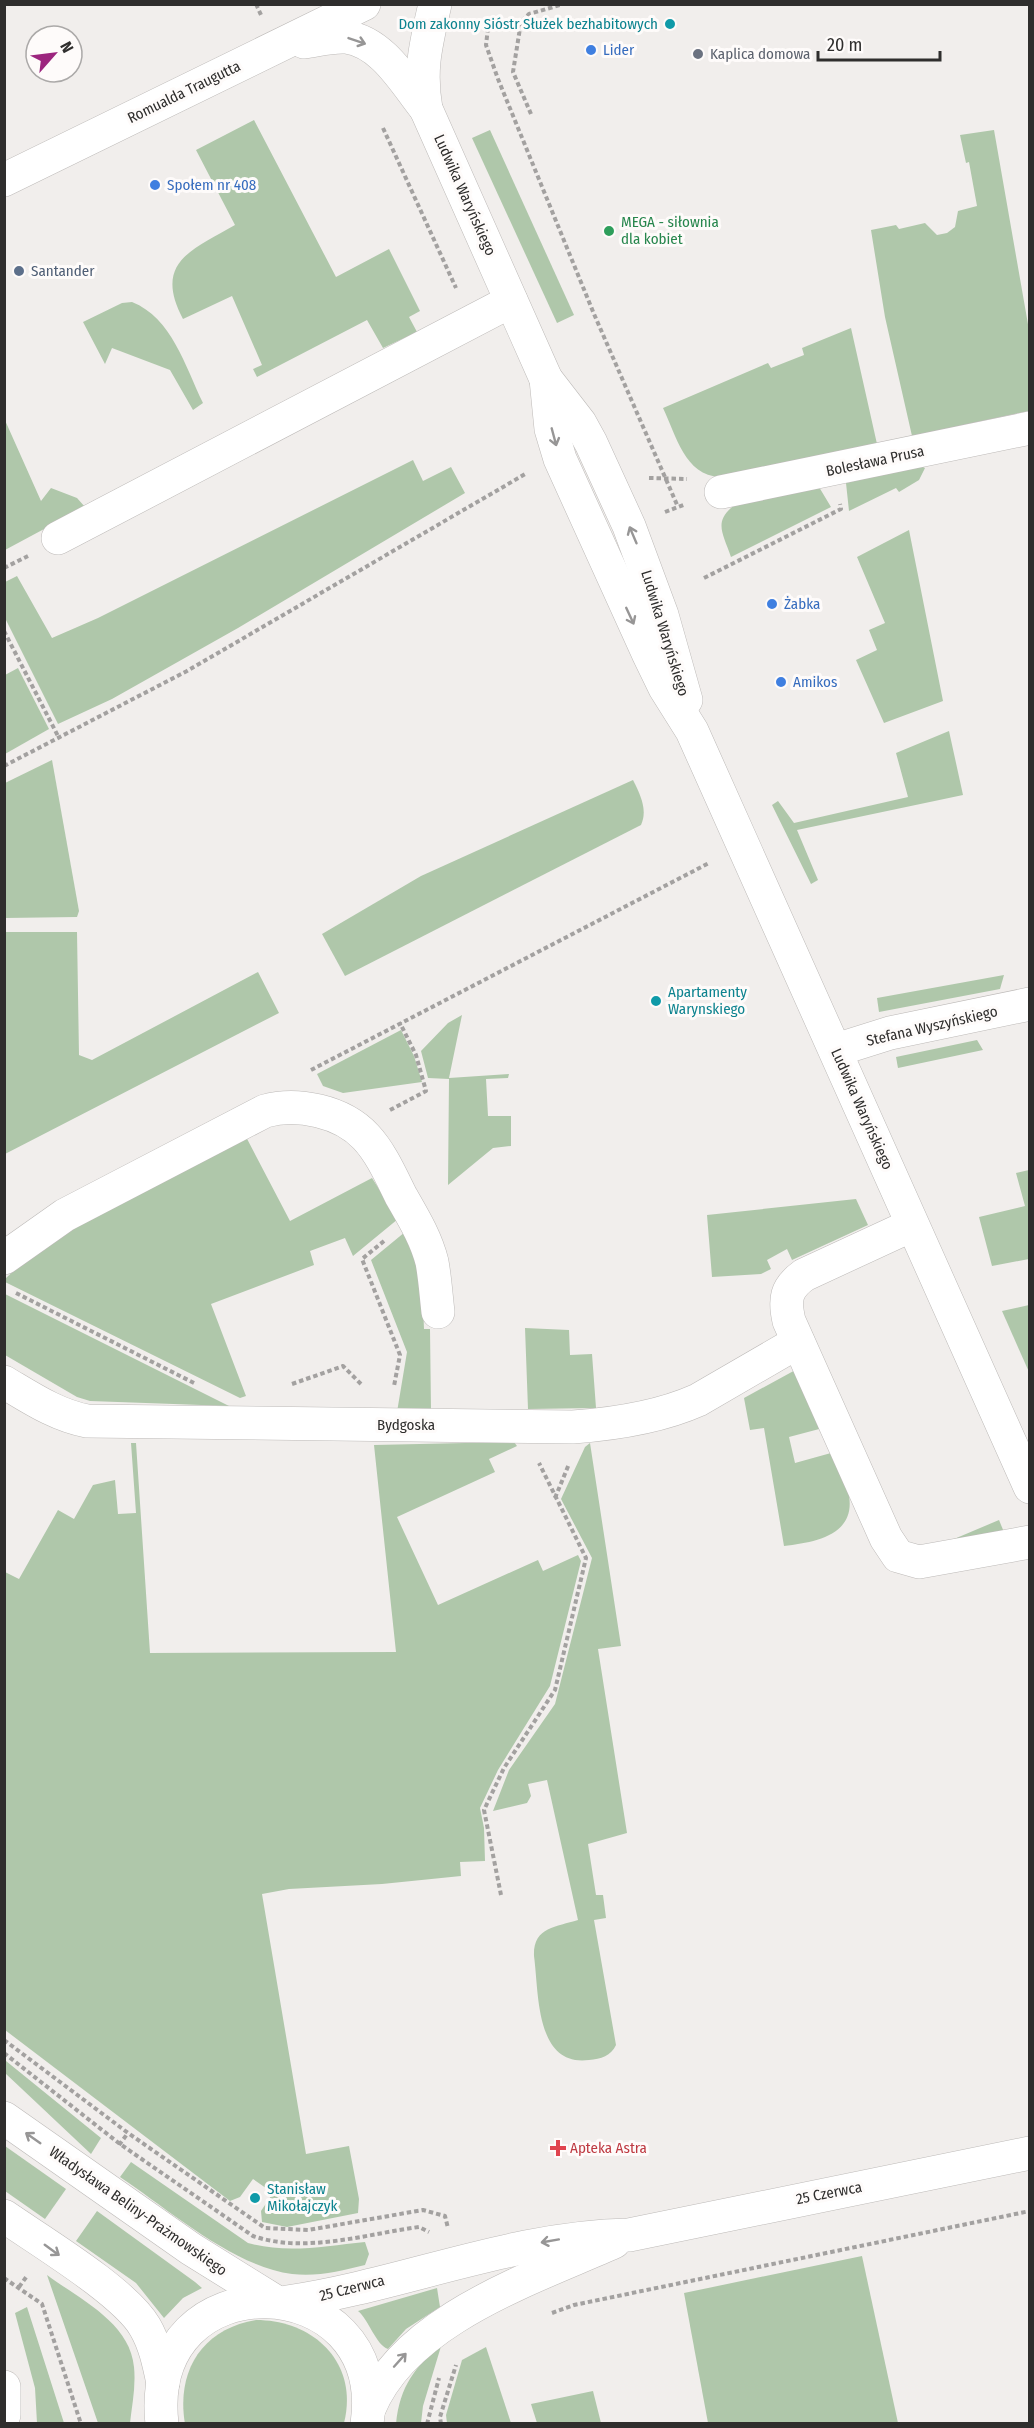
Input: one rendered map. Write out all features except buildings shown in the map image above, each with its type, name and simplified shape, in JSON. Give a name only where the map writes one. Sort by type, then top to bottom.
[{"type":"street","name":"Romualda Traugutta","points":[[4,180],[364,4]]},
{"type":"street","name":"Ludwika Waryńskiego","points":[[435,4],[422,63],[426,109],[546,380],[580,423],[642,556],[686,695],[692,731]]},
{"type":"street","points":[[278,46],[329,38],[346,37],[359,41],[386,58],[426,109]]},
{"type":"street","points":[[58,538],[512,301]]},
{"type":"street","name":"Ludwika Waryńskiego","points":[[546,380],[551,429],[560,459],[648,653],[665,688],[692,731],[1029,1487]]},
{"type":"street","name":"Bolesława Prusa","points":[[721,492],[1029,428]]},
{"type":"street","name":"Stefana Wyszyńskiego","points":[[836,1050],[890,1033],[1029,1005]]},
{"type":"street","points":[[4,1258],[65,1215],[265,1111],[284,1106],[302,1106],[320,1111],[355,1128],[376,1149],[427,1245],[432,1264],[438,1312]]},
{"type":"street","points":[[912,1225],[804,1275],[793,1283],[786,1294],[786,1305],[798,1342],[886,1538],[898,1556],[919,1562],[1029,1542]]},
{"type":"street","name":"Bydgoska","points":[[4,1382],[67,1417],[87,1421],[388,1419],[573,1427],[618,1421],[681,1408],[798,1342]]},
{"type":"street","name":"Władysława Beliny-Prażmowskiego","points":[[4,2118],[191,2249],[280,2301],[310,2310],[330,2324],[347,2340],[360,2361],[367,2384],[368,2416]]},
{"type":"street","name":"25 Czerwca","points":[[163,2384],[170,2361],[187,2334],[212,2314],[242,2302],[280,2301],[354,2289],[440,2265],[569,2238],[630,2235],[1029,2153]]},
{"type":"street","points":[[4,2216],[121,2299],[144,2325],[154,2348],[163,2384],[162,2423]]},
{"type":"street","name":"25 Czerwca","points":[[368,2416],[377,2388],[406,2353],[463,2312],[630,2235]]},
{"type":"street","points":[[4,2387],[4,2415]]},
{"type":"path","points":[[531,114],[513,72],[520,22],[530,14],[560,5]]},
{"type":"path","points":[[488,28],[486,45],[498,79],[594,314],[678,507]]},
{"type":"path","points":[[382,128],[472,322]]},
{"type":"path","points":[[4,766],[187,671],[535,468]]},
{"type":"path","points":[[704,579],[841,509],[829,471]]},
{"type":"path","points":[[608,480],[621,483],[665,477],[693,480],[721,492]]},
{"type":"path","points":[[4,568],[13,564]]},
{"type":"path","points":[[4,630],[59,738]]},
{"type":"path","points":[[334,1057],[716,859]]},
{"type":"path","points":[[355,1128],[426,1091],[416,1055],[400,1023]]},
{"type":"path","points":[[388,1419],[400,1355],[362,1258],[413,1217]]},
{"type":"path","points":[[15,1293],[196,1383]]},
{"type":"path","points":[[290,1385],[343,1366],[388,1419]]},
{"type":"path","points":[[555,1498],[572,1458]]},
{"type":"path","points":[[501,1894],[484,1810],[504,1768],[555,1690],[586,1558],[537,1459]]},
{"type":"path","points":[[4,2040],[128,2133],[265,2228],[308,2230],[423,2210],[445,2216]]},
{"type":"path","points":[[4,2053],[120,2144],[245,2233],[274,2243],[310,2243],[424,2228],[432,2236],[440,2265]]},
{"type":"path","points":[[545,2315],[574,2305],[1029,2211]]},
{"type":"path","points":[[4,2277],[42,2304],[81,2424]]},
{"type":"path","points":[[427,2424],[452,2338],[450,2321]]},
{"type":"path","points":[[441,2424],[451,2377],[459,2357]]},
{"type":"green space","points":[[254,120],[336,277],[389,249],[420,311],[409,317],[417,332],[383,348],[367,320],[257,377],[253,369],[262,365],[232,296],[183,319],[175,300],[172,284],[175,271],[192,251],[235,225],[196,150]]},
{"type":"green space","points":[[490,130],[574,315],[557,323],[472,138]]},
{"type":"green space","points":[[994,130],[1029,330],[1029,411],[912,436],[885,317],[871,230],[896,225],[899,229],[925,223],[937,235],[947,233],[955,227],[958,211],[977,206],[969,162],[966,163],[960,135]]},
{"type":"green space","points":[[132,302],[146,309],[157,319],[176,345],[203,403],[193,410],[170,370],[112,348],[105,364],[83,322],[122,303]]},
{"type":"green space","points":[[851,328],[877,444],[720,477],[698,470],[690,462],[663,408],[768,363],[771,368],[804,355],[802,348]]},
{"type":"green space","points":[[4,418],[41,501],[51,488],[77,498],[85,507],[5,550]]},
{"type":"green space","points":[[413,460],[423,481],[451,467],[465,493],[238,628],[112,699],[58,724],[5,618],[5,582],[17,576],[52,638],[98,618]]},
{"type":"green space","points":[[919,465],[925,468],[919,480],[899,492],[896,488],[849,511],[846,483]]},
{"type":"green space","points":[[819,487],[831,507],[731,557],[721,526],[722,520],[731,508],[739,502]]},
{"type":"green space","points":[[909,530],[943,701],[884,723],[856,660],[877,650],[869,630],[885,623],[857,557]]},
{"type":"green space","points":[[18,668],[49,729],[5,754],[5,675]]},
{"type":"green space","points":[[949,731],[963,795],[797,830],[818,880],[811,884],[772,805],[778,801],[794,823],[908,797],[896,753]]},
{"type":"green space","points":[[52,760],[79,911],[77,917],[5,918],[5,783]]},
{"type":"green space","points":[[633,780],[643,808],[641,825],[345,976],[322,934],[421,876]]},
{"type":"green space","points":[[5,932],[77,932],[79,1055],[92,1060],[258,972],[279,1013],[5,1154]]},
{"type":"green space","points":[[1004,975],[1000,989],[879,1012],[877,998]]},
{"type":"green space","points":[[462,1015],[449,1078],[509,1074],[508,1078],[486,1079],[488,1116],[511,1116],[511,1146],[493,1148],[448,1185],[449,1079],[428,1078],[421,1051],[448,1023]]},
{"type":"green space","points":[[401,1030],[414,1056],[422,1082],[343,1093],[323,1086],[317,1074]]},
{"type":"green space","points":[[977,1040],[983,1050],[898,1068],[896,1057]]},
{"type":"green space","points":[[244,1133],[290,1221],[372,1178],[398,1219],[353,1256],[345,1238],[310,1251],[314,1265],[211,1304],[246,1396],[240,1398],[5,1282],[5,1279],[41,1245]]},
{"type":"green space","points":[[1029,1170],[1029,1259],[992,1266],[979,1217],[1025,1206],[1016,1173]]},
{"type":"green space","points":[[856,1199],[868,1225],[792,1260],[787,1249],[767,1260],[771,1269],[761,1274],[712,1277],[707,1215]]},
{"type":"green space","points":[[405,1232],[422,1281],[424,1329],[430,1329],[431,1411],[397,1412],[407,1352],[371,1260]]},
{"type":"green space","points":[[4,1294],[229,1406],[90,1401],[77,1397],[5,1355]]},
{"type":"green space","points":[[1030,1305],[1029,1372],[1002,1311]]},
{"type":"green space","points":[[525,1328],[569,1330],[570,1355],[592,1354],[596,1408],[528,1409]]},
{"type":"green space","points":[[799,1368],[823,1428],[789,1437],[795,1463],[831,1453],[846,1483],[850,1503],[848,1515],[834,1533],[810,1542],[784,1546],[764,1428],[750,1430],[744,1398]]},
{"type":"green space","points":[[514,1442],[517,1446],[489,1459],[495,1472],[397,1517],[438,1605],[538,1560],[543,1571],[578,1555],[581,1561],[550,1686],[498,1770],[480,1808],[484,1828],[485,1861],[460,1862],[461,1876],[382,1884],[289,1889],[262,1894],[306,2154],[349,2146],[359,2199],[358,2213],[287,2227],[262,2222],[261,2211],[273,2193],[253,2179],[240,2197],[230,2201],[5,2030],[5,1572],[19,1579],[58,1510],[74,1519],[93,1485],[115,1480],[118,1514],[136,1513],[131,1443],[136,1443],[150,1653],[396,1652],[374,1445]]},
{"type":"green space","points":[[590,1443],[621,1646],[598,1649],[627,1833],[588,1844],[596,1895],[603,1895],[606,1918],[594,1920],[616,2045],[605,2056],[589,2060],[571,2059],[558,2052],[549,2040],[539,2007],[534,1956],[537,1939],[547,1930],[578,1920],[547,1780],[528,1784],[531,1796],[527,1803],[493,1811],[509,1770],[555,1704],[592,1558],[561,1499],[585,1447]]},
{"type":"green space","points":[[999,1520],[1006,1537],[928,1550]]},
{"type":"green space","points":[[6,2061],[101,2138],[91,2154],[5,2073]]},
{"type":"green space","points":[[5,2146],[66,2189],[45,2219],[5,2191]]},
{"type":"green space","points":[[131,2162],[248,2243],[292,2249],[365,2242],[369,2254],[365,2265],[329,2273],[301,2275],[270,2269],[247,2260],[202,2235],[120,2177]]},
{"type":"green space","points":[[97,2211],[202,2288],[183,2298],[164,2318],[136,2283],[76,2241]]},
{"type":"green space","points":[[862,2256],[898,2423],[708,2423],[684,2293]]},
{"type":"green space","points":[[47,2275],[101,2313],[123,2337],[134,2367],[130,2423],[98,2423]]},
{"type":"green space","points":[[437,2288],[440,2307],[406,2329],[388,2349],[380,2343],[358,2311]]},
{"type":"green space","points":[[27,2307],[64,2423],[37,2423],[35,2388],[15,2313]]},
{"type":"green space","points":[[256,2320],[277,2322],[296,2328],[313,2337],[327,2349],[338,2364],[345,2382],[347,2401],[344,2423],[185,2424],[183,2405],[185,2387],[189,2370],[197,2356],[207,2343],[221,2333],[237,2325]]},
{"type":"green space","points":[[442,2343],[423,2406],[421,2423],[396,2424],[401,2398],[410,2378]]},
{"type":"green space","points":[[486,2347],[511,2423],[447,2423],[446,2415],[462,2360]]},
{"type":"green space","points":[[593,2391],[601,2423],[537,2423],[531,2404]]},
{"type":"place","name":"Dom zakonny Sióstr Służek bezhabitowych","points":[[670,24]]},
{"type":"place","name":"Lider","points":[[591,50]]},
{"type":"place","name":"Kaplica domowa","points":[[698,54]]},
{"type":"place","name":"Społem nr 408","points":[[155,185]]},
{"type":"place","name":"MEGA - siłownia dla kobiet","points":[[609,231]]},
{"type":"place","name":"Santander","points":[[19,271]]},
{"type":"place","name":"Żabka","points":[[772,604]]},
{"type":"place","name":"Amikos","points":[[781,682]]},
{"type":"place","name":"Apartamenty Warynskiego","points":[[656,1001]]},
{"type":"place","name":"Apteka Astra","points":[[558,2148]]},
{"type":"place","name":"Stanisław Mikołajczyk","points":[[255,2198]]}]
